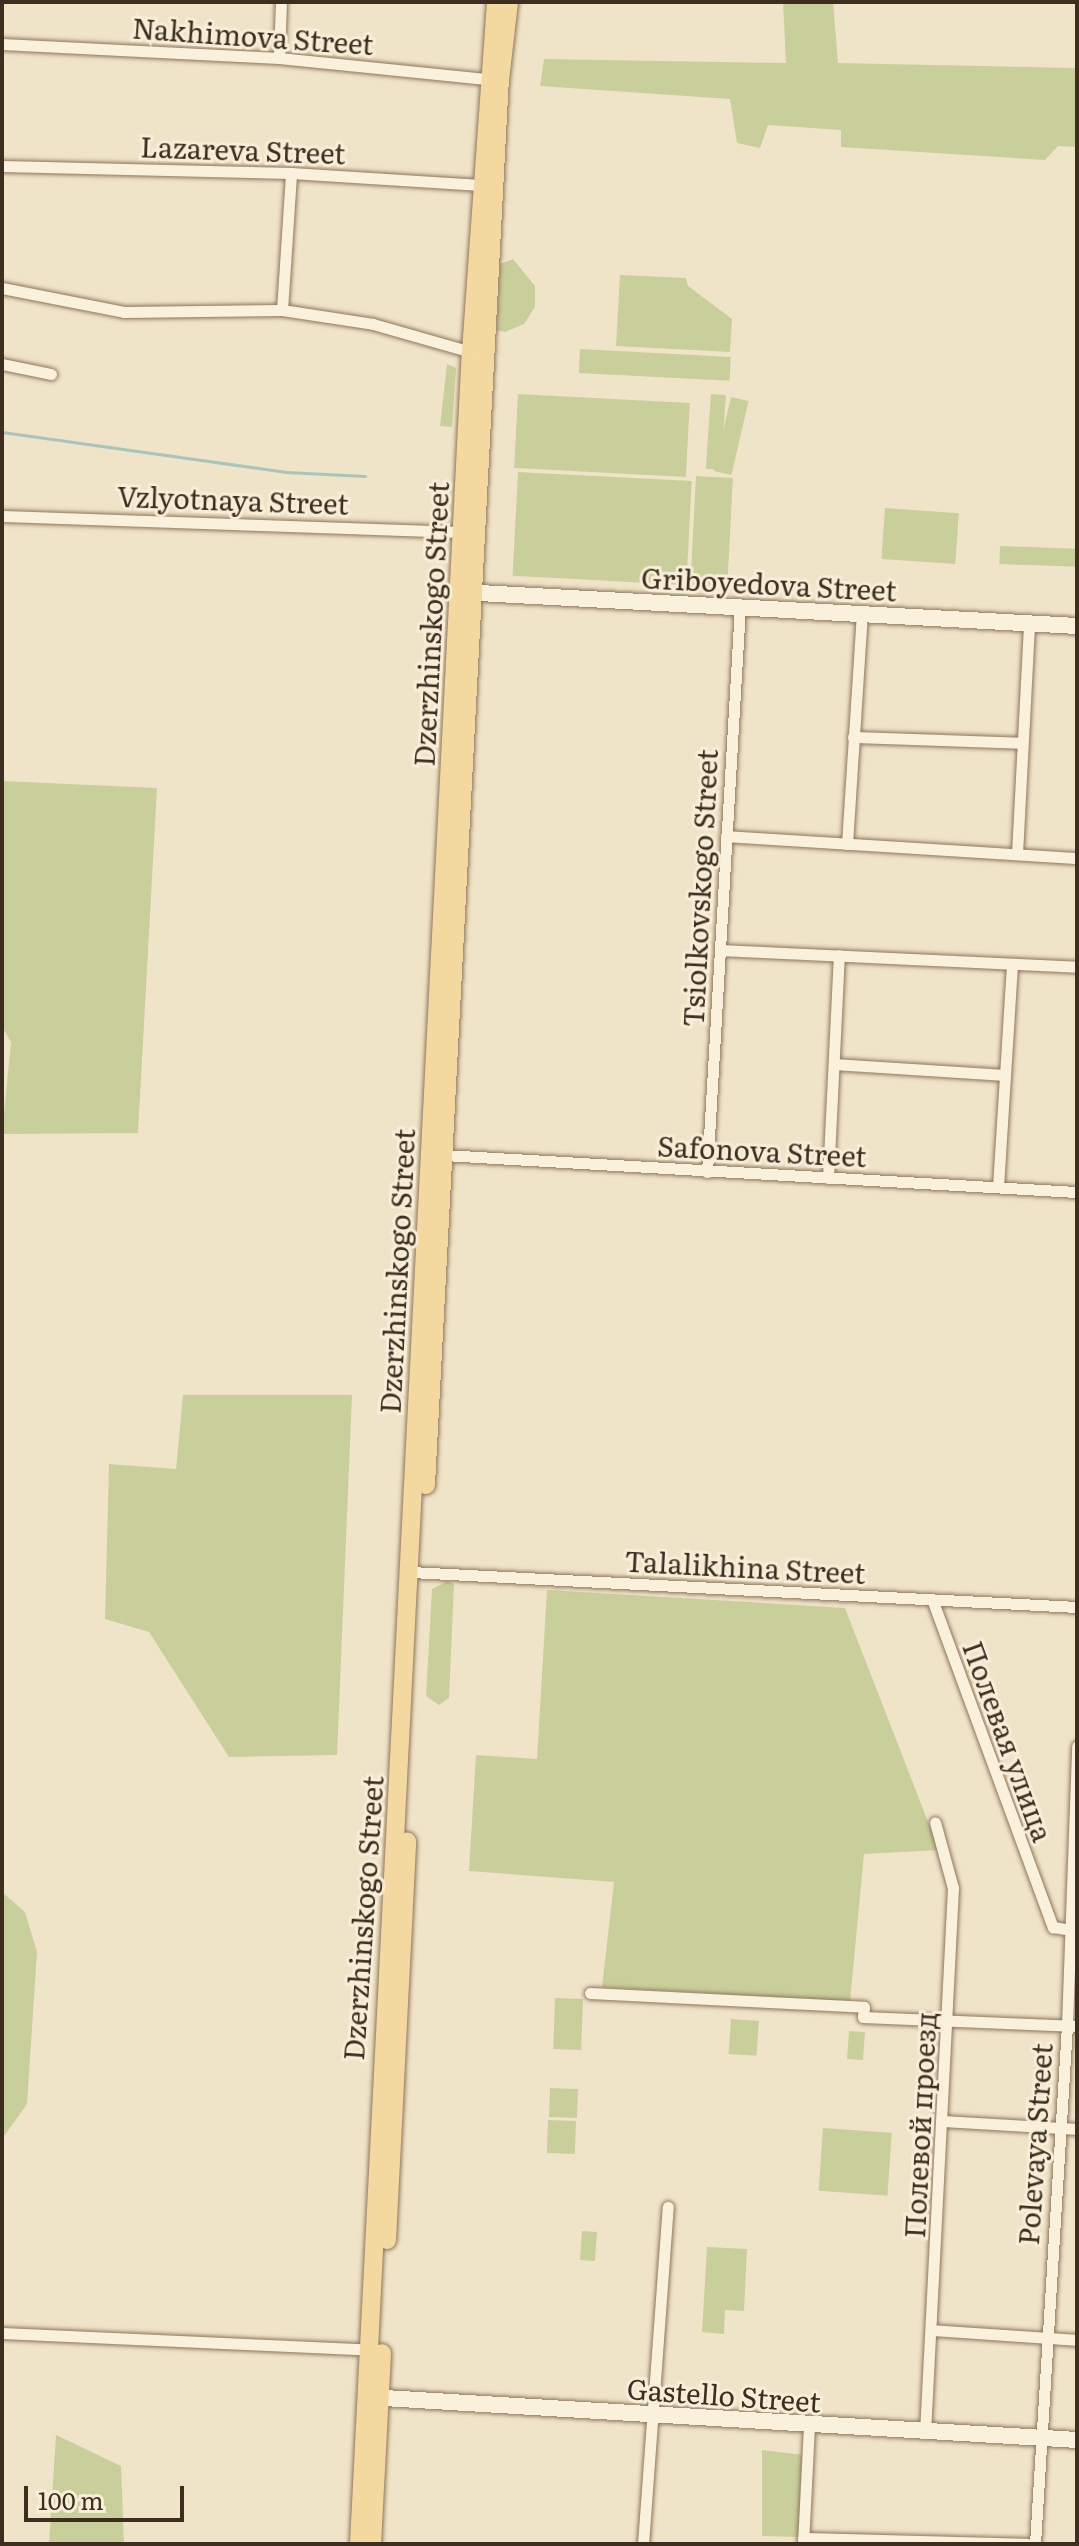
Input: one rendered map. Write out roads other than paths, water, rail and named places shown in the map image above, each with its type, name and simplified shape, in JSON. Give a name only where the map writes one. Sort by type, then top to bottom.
[{"type":"main road","name":"Dzerzhinskogo Street","points":[[372,2544],[376,2350],[496,2]]},
{"type":"main road","name":"Dzerzhinskogo Street","points":[[416,1572],[444,1155],[466,593],[462,532],[471,352],[481,185],[493,79],[509,2]]},
{"type":"main road","name":"Dzerzhinskogo Street","points":[[359,2544],[374,2397]]},
{"type":"street","points":[[279,58],[281,2]]},
{"type":"street","name":"Nakhimova Street","points":[[2,44],[279,58],[493,79]]},
{"type":"street","name":"Lazareva Street","points":[[2,166],[291,173],[481,185]]},
{"type":"street","points":[[282,310],[291,173]]},
{"type":"street","points":[[2,288],[124,312],[282,310],[373,324],[471,352]]},
{"type":"street","points":[[2,364],[51,374]]},
{"type":"street","name":"Vzlyotnaya Street","points":[[2,516],[462,532]]},
{"type":"street","name":"Griboyedova Street","points":[[466,593],[1077,626]]},
{"type":"street","name":"Tsiolkovskogo Street","points":[[707,1172],[740,607]]},
{"type":"street","points":[[847,844],[862,614]]},
{"type":"street","points":[[1017,854],[1029,623]]},
{"type":"street","points":[[853,737],[1022,743]]},
{"type":"street","points":[[726,836],[1077,858]]},
{"type":"street","points":[[720,950],[1077,967]]},
{"type":"street","points":[[828,1178],[839,955]]},
{"type":"street","points":[[998,1187],[1012,964]]},
{"type":"street","points":[[835,1064],[1004,1075]]},
{"type":"street","name":"Safonova Street","points":[[444,1155],[1077,1192]]},
{"type":"street","name":"Talalikhina Street","points":[[416,1572],[1077,1607]]},
{"type":"street","name":"Полевая улица","points":[[932,1599],[1053,1927],[1071,1930]]},
{"type":"street","name":"Polevaya Street","points":[[1035,2544],[1059,2128],[1072,2026],[1071,1930],[1077,1746]]},
{"type":"street","name":"Полевой проезд","points":[[925,2433],[950,2020],[953,1888],[935,1822]]},
{"type":"street","points":[[590,1993],[864,2007],[863,2017],[1072,2026]]},
{"type":"street","points":[[944,2121],[1077,2129]]},
{"type":"street","points":[[643,2544],[668,2207]]},
{"type":"street","points":[[931,2330],[1077,2340]]},
{"type":"street","points":[[2,2333],[376,2350]]},
{"type":"street","name":"Gastello Street","points":[[374,2397],[809,2427],[1077,2440]]},
{"type":"street","points":[[809,2427],[803,2541],[1027,2544]]},
{"type":"waterway","points":[[2,432],[286,472],[365,476]]}]
